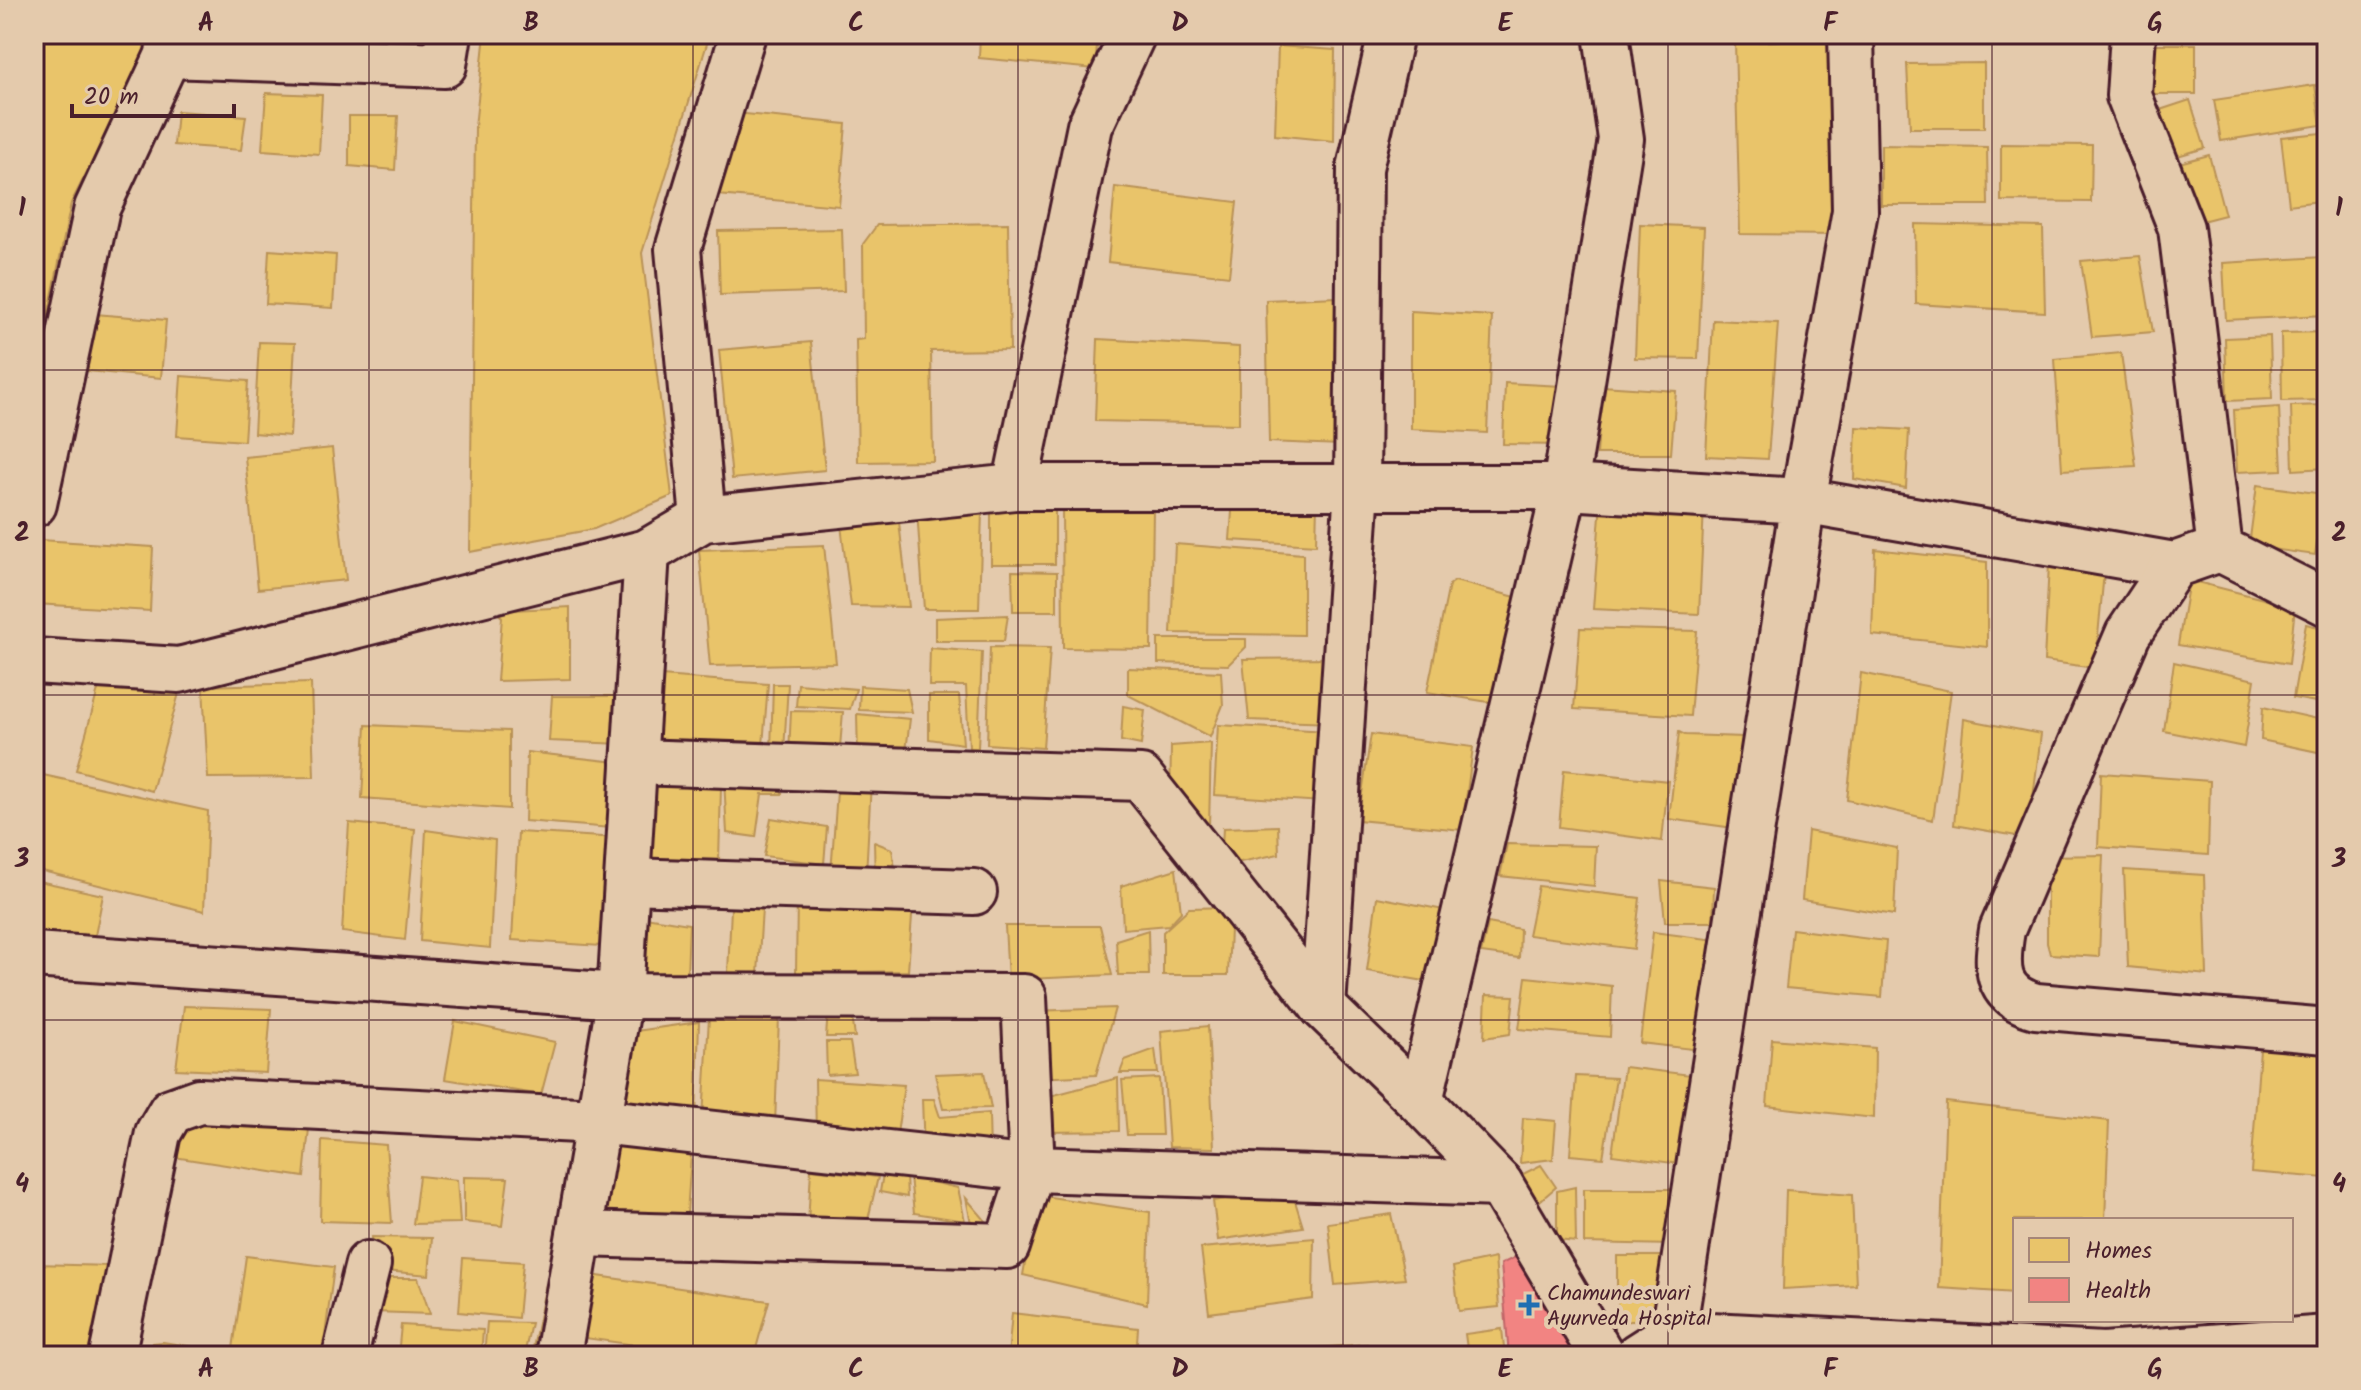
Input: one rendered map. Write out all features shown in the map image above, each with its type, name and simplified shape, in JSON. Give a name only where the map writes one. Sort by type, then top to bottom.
[{"type":"street","points":[[34,504],[97,208],[169,44],[444,65],[449,34]]},
{"type":"street","points":[[703,519],[678,249],[743,34]]},
{"type":"street","points":[[1015,487],[1090,126],[1133,34]]},
{"type":"street","points":[[1323,1007],[1357,487],[1360,168],[1391,34]]},
{"type":"street","points":[[1420,1101],[1565,487],[1621,139],[1606,34]]},
{"type":"street","points":[[1673,1333],[1803,501],[1855,211],[1851,34]]},
{"type":"street","points":[[2133,34],[2129,96],[2181,228],[2220,549]]},
{"type":"street","points":[[34,661],[179,670],[647,552],[703,519],[1015,487],[1565,487],[1803,501],[2174,565],[2220,549],[2327,603]]},
{"type":"street","points":[[558,1356],[620,996],[647,552]]},
{"type":"street","points":[[2174,565],[2128,634],[2002,930],[1998,951],[2003,984],[2013,996],[2036,1006],[2327,1031]]},
{"type":"street","points":[[634,762],[1141,778],[1323,1007],[1500,1184],[1602,1356]]},
{"type":"street","points":[[627,881],[974,892]]},
{"type":"street","points":[[34,955],[620,996],[1024,997],[1032,1169],[1007,1246],[579,1234]]},
{"type":"street","points":[[112,1356],[158,1133],[171,1111],[199,1101],[598,1121],[1032,1169],[1500,1184]]},
{"type":"street","points":[[345,1356],[368,1264]]},
{"type":"street","points":[[1637,1356],[1673,1333],[2104,1356],[2327,1338]]},
{"type":"building: Homes","points":[[34,34],[148,34],[145,58],[71,203],[34,385]]},
{"type":"building: Homes","points":[[485,34],[710,34],[642,253],[672,496],[594,529],[470,552],[475,127]]},
{"type":"building: Homes","points":[[980,34],[1098,34],[1095,69],[979,58]]},
{"type":"building: Homes","points":[[2149,34],[2223,34],[2149,37]]},
{"type":"building: Homes","points":[[1829,40],[1839,235],[1740,234],[1735,42]]},
{"type":"building: Homes","points":[[2146,44],[2196,44],[2196,94],[2146,94]]},
{"type":"building: Homes","points":[[1278,46],[1335,50],[1334,141],[1275,135]]},
{"type":"building: Homes","points":[[1984,63],[1984,128],[1910,128],[1907,64]]},
{"type":"building: Homes","points":[[2315,85],[2321,125],[2221,141],[2214,100]]},
{"type":"building: Homes","points":[[266,93],[322,95],[319,154],[262,150]]},
{"type":"building: Homes","points":[[2190,100],[2205,148],[2174,157],[2160,110]]},
{"type":"building: Homes","points":[[177,111],[246,116],[241,150],[174,145]]},
{"type":"building: Homes","points":[[725,112],[846,124],[839,206],[718,195]]},
{"type":"building: Homes","points":[[349,116],[398,116],[395,170],[349,166]]},
{"type":"building: Homes","points":[[2321,133],[2327,200],[2289,205],[2281,137]]},
{"type":"building: Homes","points":[[2001,144],[2092,145],[2091,202],[2001,201]]},
{"type":"building: Homes","points":[[1881,145],[1987,147],[1988,205],[1881,205]]},
{"type":"building: Homes","points":[[2209,155],[2225,215],[2194,223],[2179,163]]},
{"type":"building: Homes","points":[[1115,187],[1237,202],[1229,276],[1108,262]]},
{"type":"building: Homes","points":[[1008,223],[1010,350],[931,351],[933,461],[858,462],[856,340],[864,339],[863,244],[877,225]]},
{"type":"building: Homes","points":[[1640,224],[1704,227],[1698,359],[1635,358]]},
{"type":"building: Homes","points":[[1915,224],[2043,227],[2045,312],[1916,304]]},
{"type":"building: Homes","points":[[842,229],[844,291],[720,295],[718,231]]},
{"type":"building: Homes","points":[[269,250],[336,255],[333,308],[266,304]]},
{"type":"building: Homes","points":[[2140,256],[2153,332],[2092,337],[2081,261]]},
{"type":"building: Homes","points":[[2322,257],[2325,315],[2226,320],[2223,263]]},
{"type":"building: Homes","points":[[1337,297],[1341,445],[1269,442],[1266,300]]},
{"type":"building: Homes","points":[[1411,311],[1492,316],[1487,433],[1411,429]]},
{"type":"building: Homes","points":[[83,313],[166,320],[161,378],[77,370]]},
{"type":"building: Homes","points":[[1713,320],[1778,323],[1768,459],[1706,456]]},
{"type":"building: Homes","points":[[2327,332],[2327,400],[2282,401],[2281,333]]},
{"type":"building: Homes","points":[[2270,336],[2272,399],[2227,401],[2225,338]]},
{"type":"building: Homes","points":[[1098,339],[1239,347],[1239,424],[1095,421]]},
{"type":"building: Homes","points":[[259,342],[295,343],[290,436],[254,433]]},
{"type":"building: Homes","points":[[811,342],[825,470],[732,479],[719,350]]},
{"type":"building: Homes","points":[[2121,353],[2136,466],[2062,470],[2055,359]]},
{"type":"building: Homes","points":[[181,376],[248,381],[244,441],[177,436]]},
{"type":"building: Homes","points":[[1505,383],[1562,386],[1562,445],[1503,444]]},
{"type":"building: Homes","points":[[1602,386],[1676,391],[1671,454],[1597,454]]},
{"type":"building: Homes","points":[[2327,405],[2327,468],[2293,470],[2291,406]]},
{"type":"building: Homes","points":[[2279,407],[2282,470],[2237,472],[2234,410]]},
{"type":"building: Homes","points":[[1856,427],[1909,430],[1906,488],[1854,479]]},
{"type":"building: Homes","points":[[332,448],[346,580],[258,589],[245,457]]},
{"type":"building: Homes","points":[[2257,485],[2324,494],[2315,555],[2249,546]]},
{"type":"building: Homes","points":[[1233,497],[1317,502],[1316,545],[1230,540]]},
{"type":"building: Homes","points":[[1055,500],[1055,564],[991,564],[991,503]]},
{"type":"building: Homes","points":[[1601,501],[1704,507],[1699,614],[1593,609]]},
{"type":"building: Homes","points":[[1062,506],[1153,509],[1151,649],[1063,648]]},
{"type":"building: Homes","points":[[917,511],[982,512],[979,609],[924,609]]},
{"type":"building: Homes","points":[[899,522],[909,607],[851,606],[841,525]]},
{"type":"building: Homes","points":[[40,540],[153,547],[150,611],[36,604]]},
{"type":"building: Homes","points":[[1175,544],[1303,554],[1303,635],[1171,633]]},
{"type":"building: Homes","points":[[824,545],[836,663],[710,666],[699,550]]},
{"type":"building: Homes","points":[[1875,549],[1987,562],[1987,647],[1872,635]]},
{"type":"building: Homes","points":[[2049,564],[2104,572],[2095,668],[2044,661]]},
{"type":"building: Homes","points":[[1012,571],[1057,572],[1057,611],[1013,611]]},
{"type":"building: Homes","points":[[2189,580],[2295,607],[2289,664],[2178,645]]},
{"type":"building: Homes","points":[[1455,581],[1527,600],[1507,705],[1427,692],[1449,585]]},
{"type":"building: Homes","points":[[570,607],[570,679],[497,681],[502,617],[495,611]]},
{"type":"building: Homes","points":[[1008,615],[1004,641],[935,641],[935,618]]},
{"type":"building: Homes","points":[[2306,624],[2327,629],[2327,704],[2293,698]]},
{"type":"building: Homes","points":[[1580,628],[1697,631],[1690,716],[1574,709]]},
{"type":"building: Homes","points":[[1158,639],[1246,639],[1246,647],[1228,665],[1158,663]]},
{"type":"building: Homes","points":[[990,647],[1050,648],[1043,748],[987,744]]},
{"type":"building: Homes","points":[[930,648],[982,652],[978,748],[969,748],[966,686],[929,686]]},
{"type":"building: Homes","points":[[1335,658],[1333,723],[1249,720],[1243,659]]},
{"type":"building: Homes","points":[[2174,662],[2255,680],[2244,747],[2164,731]]},
{"type":"building: Homes","points":[[1128,668],[1221,672],[1223,705],[1210,737],[1128,695]]},
{"type":"building: Homes","points":[[1861,673],[1951,691],[1933,820],[1847,800]]},
{"type":"building: Homes","points":[[661,676],[768,684],[762,758],[656,751]]},
{"type":"building: Homes","points":[[101,679],[181,686],[152,791],[76,770]]},
{"type":"building: Homes","points":[[311,683],[314,777],[208,778],[203,686]]},
{"type":"building: Homes","points":[[773,684],[788,684],[784,751],[771,752]]},
{"type":"building: Homes","points":[[798,684],[856,689],[850,709],[796,706]]},
{"type":"building: Homes","points":[[860,686],[907,689],[912,712],[859,710]]},
{"type":"building: Homes","points":[[929,695],[959,695],[963,744],[929,739]]},
{"type":"building: Homes","points":[[552,696],[625,696],[623,744],[549,741]]},
{"type":"building: Homes","points":[[1123,706],[1145,710],[1141,745],[1121,741]]},
{"type":"building: Homes","points":[[2263,707],[2327,721],[2327,754],[2261,740]]},
{"type":"building: Homes","points":[[791,711],[843,712],[839,759],[789,754]]},
{"type":"building: Homes","points":[[857,714],[910,719],[905,759],[858,759]]},
{"type":"building: Homes","points":[[1964,719],[2041,734],[2028,838],[1954,825]]},
{"type":"building: Homes","points":[[366,725],[509,731],[509,809],[362,798]]},
{"type":"building: Homes","points":[[1218,725],[1328,731],[1323,802],[1214,795]]},
{"type":"building: Homes","points":[[1679,732],[1685,735],[1744,737],[1734,828],[1669,819]]},
{"type":"building: Homes","points":[[1371,734],[1473,747],[1462,830],[1358,820]]},
{"type":"building: Homes","points":[[1211,743],[1209,827],[1186,824],[1170,804],[1171,746]]},
{"type":"building: Homes","points":[[527,752],[616,762],[611,828],[525,821]]},
{"type":"building: Homes","points":[[1564,770],[1668,781],[1662,841],[1559,827]]},
{"type":"building: Homes","points":[[781,772],[782,794],[762,794],[756,837],[727,833],[724,780]]},
{"type":"building: Homes","points":[[34,773],[208,811],[204,911],[34,869]]},
{"type":"building: Homes","points":[[2101,773],[2210,781],[2208,855],[2098,847]]},
{"type":"building: Homes","points":[[838,778],[871,782],[866,875],[831,873]]},
{"type":"building: Homes","points":[[648,781],[721,786],[719,861],[646,861]]},
{"type":"building: Homes","points":[[771,818],[827,827],[824,864],[764,856]]},
{"type":"building: Homes","points":[[349,823],[415,829],[405,940],[342,932]]},
{"type":"building: Homes","points":[[1278,826],[1279,854],[1221,866],[1223,828]]},
{"type":"building: Homes","points":[[426,830],[495,840],[490,948],[420,941]]},
{"type":"building: Homes","points":[[1808,831],[1897,848],[1894,915],[1802,900]]},
{"type":"building: Homes","points":[[518,832],[618,838],[616,947],[512,940]]},
{"type":"building: Homes","points":[[874,842],[892,849],[897,881],[875,881]]},
{"type":"building: Homes","points":[[1507,844],[1596,846],[1594,886],[1500,876]]},
{"type":"building: Homes","points":[[2103,855],[2099,957],[2050,954],[2047,943],[2047,856]]},
{"type":"building: Homes","points":[[1176,869],[1181,912],[1169,925],[1123,929],[1121,886]]},
{"type":"building: Homes","points":[[2124,870],[2204,875],[2207,975],[2128,967]]},
{"type":"building: Homes","points":[[34,880],[103,895],[92,951],[34,946]]},
{"type":"building: Homes","points":[[1661,881],[1714,887],[1713,922],[1665,922]]},
{"type":"building: Homes","points":[[1538,886],[1640,898],[1634,949],[1528,935]]},
{"type":"building: Homes","points":[[1377,897],[1449,911],[1436,983],[1367,971]]},
{"type":"building: Homes","points":[[797,898],[913,902],[908,971],[796,973]]},
{"type":"building: Homes","points":[[2320,898],[2327,899],[2327,993],[2324,992]]},
{"type":"building: Homes","points":[[1231,907],[1228,975],[1163,975],[1163,932],[1189,908]]},
{"type":"building: Homes","points":[[731,908],[762,908],[758,974],[728,973]]},
{"type":"building: Homes","points":[[639,916],[689,924],[687,977],[645,975]]},
{"type":"building: Homes","points":[[1488,923],[1520,929],[1519,958],[1481,953]]},
{"type":"building: Homes","points":[[1005,926],[1100,926],[1112,975],[1008,980]]},
{"type":"building: Homes","points":[[1792,929],[1886,941],[1882,997],[1786,988]]},
{"type":"building: Homes","points":[[1148,930],[1149,975],[1118,975],[1116,940]]},
{"type":"building: Homes","points":[[1653,932],[1724,941],[1710,1051],[1640,1043]]},
{"type":"building: Homes","points":[[1526,977],[1612,986],[1610,1037],[1519,1029]]},
{"type":"building: Homes","points":[[1486,995],[1514,996],[1510,1034],[1484,1038]]},
{"type":"building: Homes","points":[[184,1006],[271,1009],[266,1073],[176,1069]]},
{"type":"building: Homes","points":[[1115,1008],[1096,1075],[1037,1078],[1034,1011]]},
{"type":"building: Homes","points":[[828,1011],[852,1015],[855,1037],[826,1037]]},
{"type":"building: Homes","points":[[779,1017],[775,1125],[703,1118],[709,1018]]},
{"type":"building: Homes","points":[[455,1021],[555,1042],[541,1095],[445,1079]]},
{"type":"building: Homes","points":[[699,1022],[696,1119],[623,1111],[629,1032]]},
{"type":"building: Homes","points":[[1208,1026],[1214,1148],[1169,1147],[1161,1031]]},
{"type":"building: Homes","points":[[2327,1035],[2325,1178],[2251,1172],[2261,1036]]},
{"type":"building: Homes","points":[[1772,1039],[1875,1048],[1874,1118],[1767,1106]]},
{"type":"building: Homes","points":[[826,1042],[850,1042],[855,1073],[827,1075]]},
{"type":"building: Homes","points":[[1155,1049],[1158,1073],[1120,1073],[1125,1060]]},
{"type":"building: Homes","points":[[1624,1067],[1700,1076],[1687,1165],[1612,1155]]},
{"type":"building: Homes","points":[[984,1072],[991,1108],[943,1109],[935,1074]]},
{"type":"building: Homes","points":[[1576,1076],[1616,1078],[1603,1158],[1570,1155]]},
{"type":"building: Homes","points":[[1118,1078],[1119,1131],[1045,1132],[1039,1099]]},
{"type":"building: Homes","points":[[1159,1078],[1162,1135],[1127,1135],[1122,1080]]},
{"type":"building: Homes","points":[[815,1079],[904,1085],[895,1148],[816,1137]]},
{"type":"building: Homes","points":[[922,1099],[934,1099],[940,1117],[989,1113],[990,1154],[924,1152]]},
{"type":"building: Homes","points":[[1946,1102],[2109,1121],[2105,1218],[2013,1218],[2013,1293],[1939,1288]]},
{"type":"building: Homes","points":[[1523,1118],[1556,1121],[1553,1159],[1520,1163]]},
{"type":"building: Homes","points":[[183,1119],[310,1119],[304,1177],[167,1156]]},
{"type":"building: Homes","points":[[606,1139],[692,1141],[687,1214],[602,1212]]},
{"type":"building: Homes","points":[[322,1140],[386,1145],[392,1223],[320,1221]]},
{"type":"building: Homes","points":[[1541,1165],[1556,1187],[1534,1206],[1517,1177]]},
{"type":"building: Homes","points":[[811,1169],[878,1177],[866,1228],[808,1225]]},
{"type":"building: Homes","points":[[883,1174],[906,1176],[907,1197],[880,1192]]},
{"type":"building: Homes","points":[[419,1176],[457,1180],[460,1223],[413,1224]]},
{"type":"building: Homes","points":[[464,1177],[508,1178],[502,1226],[464,1222]]},
{"type":"building: Homes","points":[[910,1177],[958,1188],[965,1221],[914,1213]]},
{"type":"building: Homes","points":[[1575,1187],[1576,1242],[1557,1240],[1557,1191]]},
{"type":"building: Homes","points":[[1291,1188],[1303,1227],[1218,1240],[1213,1201]]},
{"type":"building: Homes","points":[[1584,1189],[1675,1189],[1673,1245],[1584,1243]]},
{"type":"building: Homes","points":[[1786,1190],[1852,1195],[1856,1285],[1783,1289]]},
{"type":"building: Homes","points":[[1037,1195],[1150,1212],[1147,1304],[1023,1275]]},
{"type":"building: Homes","points":[[966,1198],[1004,1242],[922,1222],[971,1223]]},
{"type":"building: Homes","points":[[1391,1214],[1405,1279],[1335,1285],[1328,1223]]},
{"type":"building: Homes","points":[[372,1237],[432,1238],[429,1275],[374,1270]]},
{"type":"building: Homes","points":[[1314,1238],[1313,1299],[1209,1313],[1201,1248]]},
{"type":"building: Homes","points":[[246,1256],[334,1267],[323,1351],[233,1349]]},
{"type":"building: Homes","points":[[1617,1256],[1661,1256],[1660,1319],[1617,1322]]},
{"type":"building: Homes","points":[[463,1258],[523,1262],[518,1318],[459,1312]]},
{"type":"building: Homes","points":[[1495,1258],[1499,1307],[1459,1311],[1453,1267]]},
{"type":"building: Homes","points":[[34,1264],[112,1266],[93,1356],[34,1356]]},
{"type":"building: Homes","points":[[591,1275],[769,1301],[754,1356],[714,1356],[578,1337]]},
{"type":"building: Homes","points":[[374,1278],[418,1278],[430,1314],[374,1312]]},
{"type":"building: Homes","points":[[546,1284],[553,1286],[539,1348],[533,1348]]},
{"type":"building: Homes","points":[[1012,1313],[1138,1328],[1136,1356],[1008,1356]]},
{"type":"building: Homes","points":[[487,1322],[531,1323],[524,1356],[484,1356]]},
{"type":"building: Homes","points":[[401,1325],[483,1330],[481,1356],[398,1356]]},
{"type":"building: Homes","points":[[1502,1329],[1505,1356],[1468,1356],[1465,1334]]},
{"type":"building: Homes","points":[[152,1343],[218,1351],[217,1356],[149,1356]]},
{"type":"building: Homes","points":[[1367,1344],[1367,1356],[1278,1356],[1278,1351]]},
{"type":"building: Homes","points":[[1201,1350],[1270,1352],[1270,1356],[1200,1356]]},
{"type":"building: Health","points":[[1534,1248],[1589,1341],[1552,1356],[1509,1356],[1501,1264]]},
{"type":"place","name":"Chamundeswari Ayurveda Hospital","points":[[1529,1305]]}]
